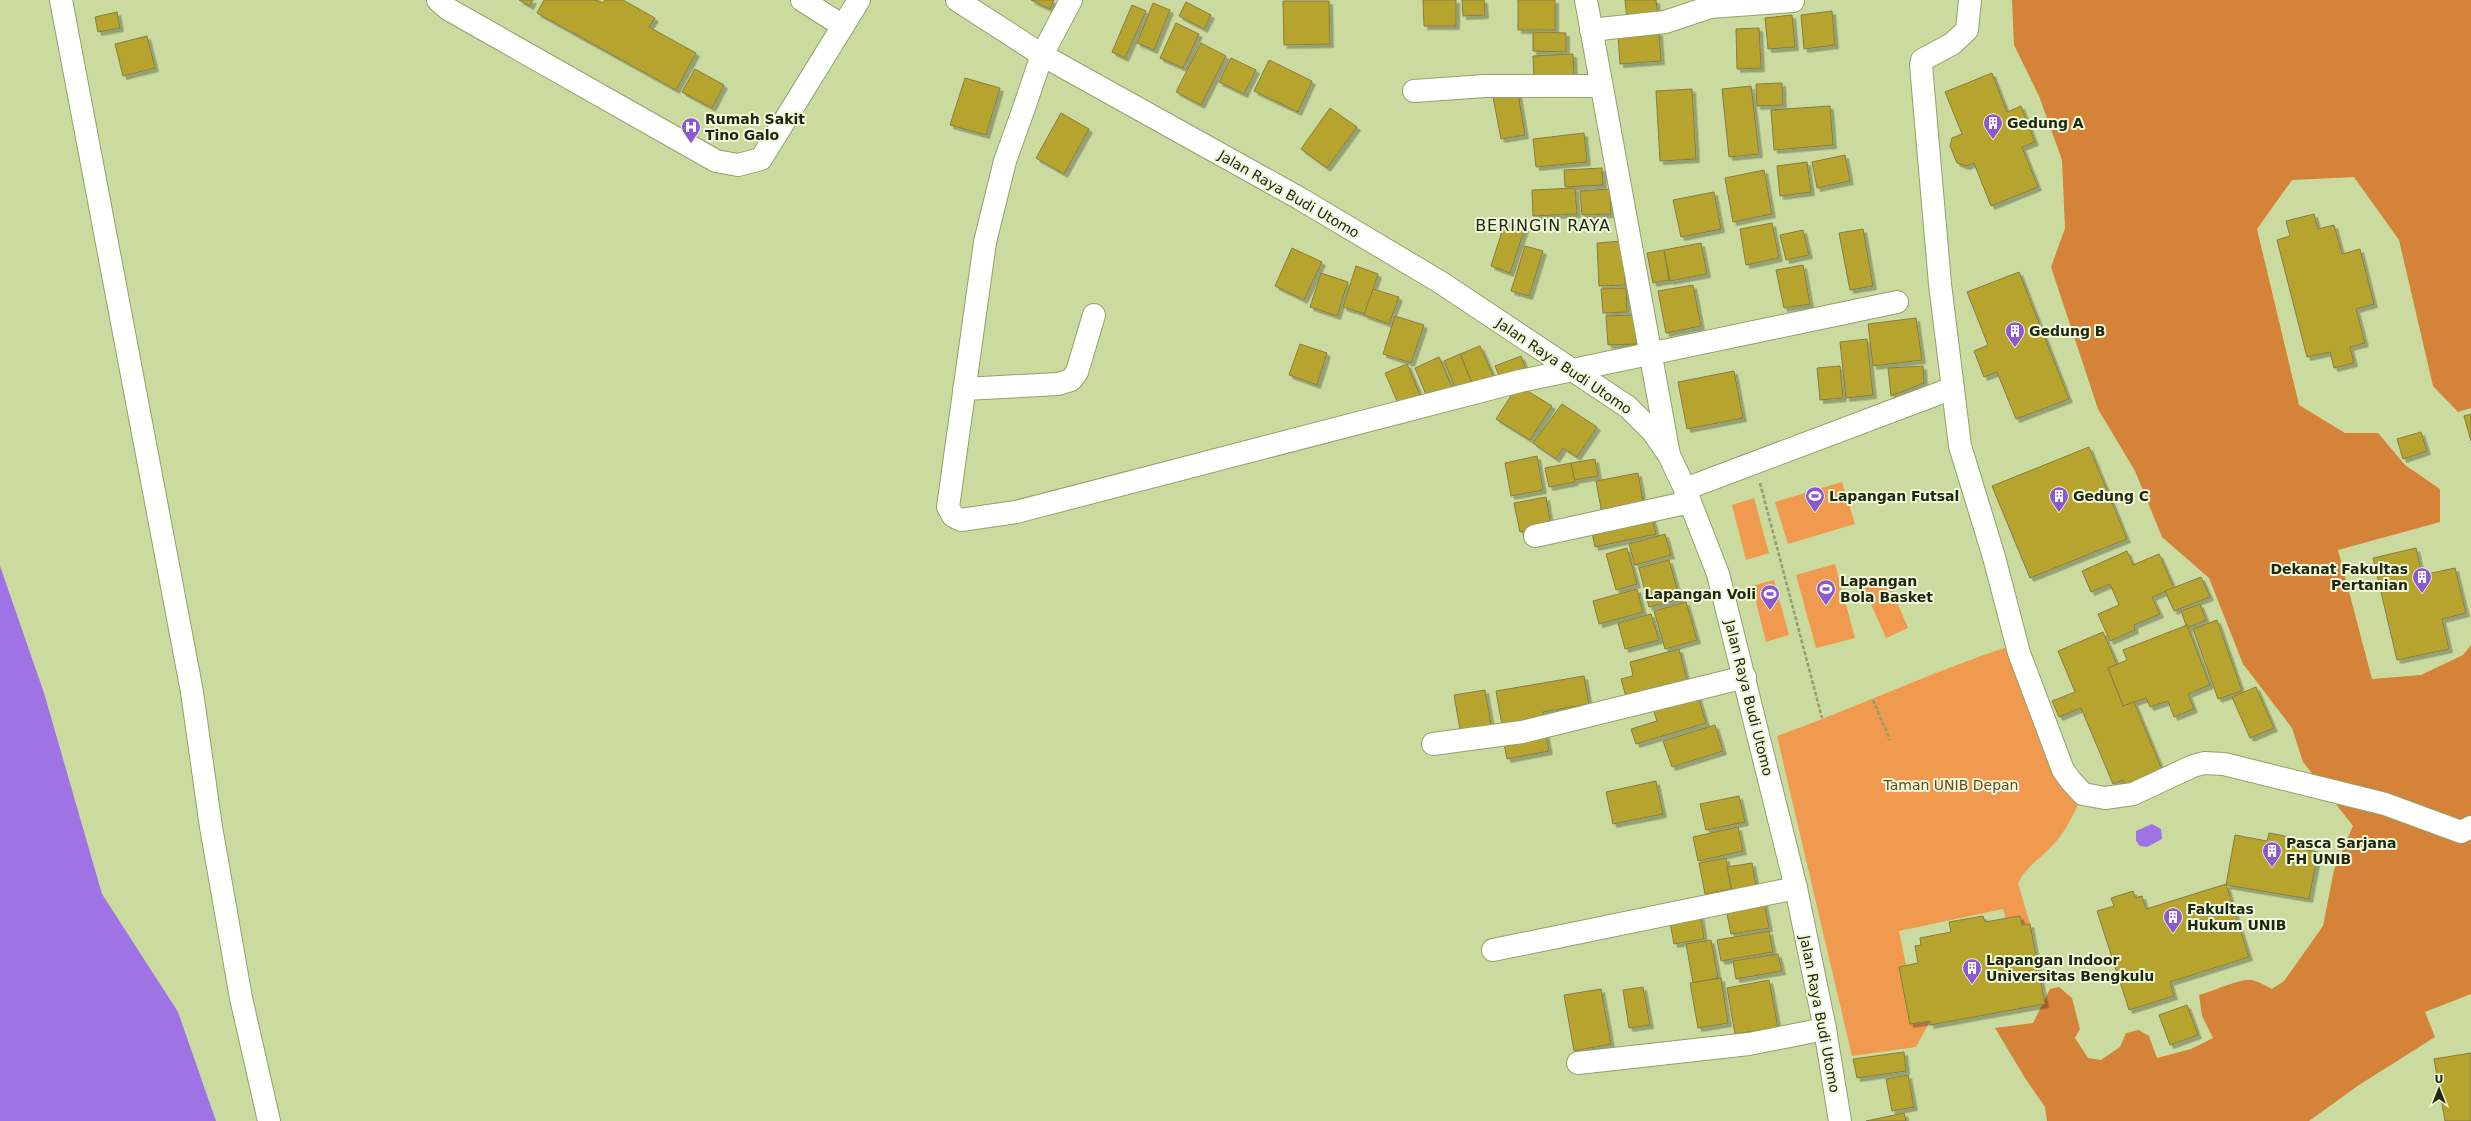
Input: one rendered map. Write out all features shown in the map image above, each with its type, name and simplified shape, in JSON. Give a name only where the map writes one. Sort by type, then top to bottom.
[{"type":"main road","points":[[61,0],[189,676],[211,827],[241,998],[269,1121]]},
{"type":"main road","points":[[438,0],[448,9],[716,161],[738,166],[761,159],[859,0]]},
{"type":"main road","points":[[802,0],[843,26]]},
{"type":"main road","name":"Jalan Raya Budi Utomo","points":[[957,0],[1042,55],[1326,214],[1440,282],[1571,371],[1628,407],[1653,432],[1668,455],[1688,496],[1718,574],[1745,677],[1796,888],[1825,1029],[1840,1121]]},
{"type":"main road","points":[[1071,0],[1042,55],[1005,162],[992,209],[964,389],[948,508],[952,516],[962,520],[1016,512],[1520,381],[1897,302]]},
{"type":"main road","points":[[1586,0],[1600,86],[1652,353],[1668,455]]},
{"type":"main road","points":[[1970,0],[1968,30],[1952,44],[1922,60],[1921,65],[1940,284],[1960,446],[1994,557],[2018,653],[2062,770],[2070,782],[2083,794],[2105,798],[2133,794],[2193,766],[2204,763],[2224,764],[2386,804],[2468,832]]},
{"type":"main road","points":[[1591,30],[1666,22],[1710,7],[1793,1]]},
{"type":"main road","points":[[1414,91],[1485,86],[1600,86]]},
{"type":"main road","points":[[964,389],[1058,384],[1071,380],[1077,372],[1094,315]]},
{"type":"main road","points":[[1535,536],[1688,496],[1755,465],[1953,388]]},
{"type":"main road","points":[[1433,744],[1522,732],[1745,677]]},
{"type":"main road","points":[[1493,950],[1796,888]]},
{"type":"main road","points":[[1578,1064],[1749,1044],[1825,1029]]},
{"type":"path","points":[[1755,465],[1822,718]]},
{"type":"path","points":[[1873,700],[1890,740]]},
{"type":"green space","name":"Lapangan Futsal","points":[[1842,482],[1855,524],[1788,544],[1775,502]]},
{"type":"green space","name":"Lapangan Voli","points":[[1754,498],[1769,553],[1746,560],[1732,505]]},
{"type":"green space","name":"Lapangan Bola Basket","points":[[1835,564],[1855,638],[1816,648],[1796,575]]},
{"type":"green space","points":[[1887,578],[1908,628],[1886,638],[1864,588]]},
{"type":"green space","name":"Lapangan Voli","points":[[1774,580],[1789,635],[1766,642],[1752,586]]},
{"type":"green space","name":"Taman UNIB Depan","points":[[2016,644],[2083,794],[2062,833],[2053,845],[2026,871],[2018,883],[2030,924],[2022,925],[2020,916],[2006,919],[2003,909],[1899,931],[1906,965],[1899,967],[1910,1024],[1930,1021],[1916,1047],[1852,1056],[1777,736],[1956,665]]},
{"type":"shaded area","points":[[2012,0],[2471,0],[2471,408],[2458,412],[2433,386],[2399,240],[2354,177],[2292,180],[2257,229],[2299,405],[2345,433],[2378,433],[2405,465],[2440,489],[2440,522],[2338,550],[2372,679],[2421,675],[2463,655],[2471,645],[2471,994],[2425,1012],[2435,1037],[2359,1085],[2309,1121],[2047,1121],[2045,1107],[2025,1078],[1995,1028],[2033,1023],[2050,989],[2059,987],[2072,998],[2080,1029],[2075,1038],[2088,1058],[2101,1060],[2120,1047],[2126,1033],[2139,1030],[2149,1036],[2157,1058],[2191,1049],[2213,1038],[2202,1016],[2199,995],[2247,980],[2256,981],[2272,989],[2284,981],[2323,926],[2334,870],[2353,826],[2303,762],[2292,728],[2243,664],[2209,578],[2162,537],[2135,471],[2098,409],[2051,267],[2065,228],[2062,160],[2039,96],[2014,45]]},
{"type":"shaded area","points":[[0,566],[44,693],[102,894],[178,1012],[216,1121],[0,1121]]},
{"type":"shaded area","points":[[2152,824],[2161,829],[2162,839],[2147,847],[2140,846],[2136,841],[2136,831]]},
{"type":"building","points":[[519,0],[533,0],[530,6]]},
{"type":"building","name":"Rumah Sakit Tino Galo","points":[[544,0],[597,0],[603,3],[605,0],[623,0],[655,18],[649,27],[696,53],[676,90],[537,13]]},
{"type":"building","points":[[1031,0],[1054,0],[1050,9]]},
{"type":"building","points":[[1423,0],[1456,0],[1456,26],[1424,26]]},
{"type":"building","points":[[1462,0],[1484,0],[1485,15],[1463,16]]},
{"type":"building","points":[[1518,0],[1555,0],[1555,30],[1518,30]]},
{"type":"building","points":[[1625,0],[1656,0],[1658,18],[1627,20]]},
{"type":"building","points":[[1283,1],[1329,1],[1330,44],[1284,45]]},
{"type":"building","points":[[1186,2],[1211,15],[1204,29],[1179,16]]},
{"type":"building","points":[[1153,3],[1170,10],[1154,50],[1137,43]]},
{"type":"building","points":[[1132,5],[1146,11],[1125,58],[1112,52]]},
{"type":"building","points":[[1832,11],[1835,45],[1804,49],[1801,15]]},
{"type":"building","points":[[117,12],[120,28],[98,32],[95,17]]},
{"type":"building","points":[[1792,15],[1795,47],[1768,49],[1765,18]]},
{"type":"building","points":[[1176,23],[1199,34],[1183,68],[1160,58]]},
{"type":"building","points":[[1759,28],[1761,68],[1737,69],[1736,29]]},
{"type":"building","points":[[1533,32],[1566,33],[1566,52],[1533,51]]},
{"type":"building","points":[[1659,32],[1661,61],[1620,64],[1618,35]]},
{"type":"building","points":[[147,36],[155,68],[123,76],[115,44]]},
{"type":"building","points":[[1201,43],[1226,56],[1201,105],[1176,92]]},
{"type":"building","points":[[1573,54],[1574,77],[1534,79],[1533,56]]},
{"type":"building","points":[[1231,58],[1256,70],[1244,94],[1219,82]]},
{"type":"building","points":[[1269,60],[1312,81],[1298,112],[1254,91]]},
{"type":"building","name":"Rumah Sakit Tino Galo","points":[[695,69],[724,85],[712,108],[682,92]]},
{"type":"building","name":"Gedung A","points":[[1992,73],[2007,112],[2021,106],[2035,142],[2022,147],[2038,187],[1991,206],[1974,163],[1966,166],[1957,163],[1950,146],[1952,138],[1962,134],[1945,92]]},
{"type":"building","points":[[965,78],[1000,88],[986,135],[950,125]]},
{"type":"building","points":[[1782,83],[1783,105],[1757,106],[1756,84]]},
{"type":"building","points":[[1751,86],[1759,154],[1729,157],[1722,89]]},
{"type":"building","points":[[1692,89],[1696,159],[1660,161],[1656,91]]},
{"type":"building","points":[[1518,93],[1525,135],[1501,139],[1493,97]]},
{"type":"building","points":[[1830,106],[1833,145],[1774,150],[1771,110]]},
{"type":"building","points":[[1330,108],[1357,127],[1327,168],[1301,149]]},
{"type":"building","points":[[1061,113],[1089,129],[1064,174],[1036,158]]},
{"type":"building","points":[[1584,133],[1587,162],[1536,167],[1533,139]]},
{"type":"building","points":[[1845,155],[1850,181],[1817,188],[1812,162]]},
{"type":"building","points":[[1807,162],[1811,192],[1780,196],[1777,166]]},
{"type":"building","points":[[1602,168],[1603,185],[1565,187],[1564,170]]},
{"type":"building","points":[[1764,170],[1772,214],[1733,222],[1725,178]]},
{"type":"building","points":[[1575,188],[1577,214],[1533,216],[1532,190]]},
{"type":"building","points":[[1610,189],[1611,214],[1582,215],[1580,191]]},
{"type":"building","points":[[1714,192],[1721,229],[1681,237],[1673,200]]},
{"type":"building","points":[[2314,214],[2318,229],[2334,225],[2342,254],[2360,249],[2374,304],[2356,309],[2365,343],[2350,347],[2354,363],[2334,368],[2330,352],[2307,357],[2277,240],[2290,236],[2286,221]]},
{"type":"building","points":[[1505,222],[1525,228],[1510,273],[1491,266]]},
{"type":"building","points":[[1772,223],[1779,258],[1746,265],[1740,229]]},
{"type":"building","points":[[1863,229],[1873,286],[1850,290],[1839,233]]},
{"type":"building","points":[[1803,230],[1809,255],[1786,260],[1780,235]]},
{"type":"building","points":[[1623,241],[1625,285],[1599,286],[1597,243]]},
{"type":"building","points":[[1701,243],[1707,274],[1670,281],[1664,250]]},
{"type":"building","points":[[1525,246],[1543,251],[1529,296],[1511,291]]},
{"type":"building","points":[[1292,248],[1322,262],[1304,300],[1275,286]]},
{"type":"building","points":[[1664,250],[1669,280],[1653,283],[1647,253]]},
{"type":"building","points":[[1803,265],[1810,304],[1784,308],[1776,270]]},
{"type":"building","points":[[1356,266],[1378,274],[1365,314],[1343,307]]},
{"type":"building","name":"Gedung B","points":[[2019,272],[2069,399],[2016,419],[1997,372],[1984,377],[1974,351],[1988,345],[1967,292]]},
{"type":"building","points":[[1321,273],[1348,282],[1337,316],[1310,307]]},
{"type":"building","points":[[1693,285],[1701,326],[1666,333],[1658,291]]},
{"type":"building","points":[[1626,288],[1627,312],[1603,313],[1601,289]]},
{"type":"building","points":[[1373,289],[1399,297],[1389,324],[1364,315]]},
{"type":"building","points":[[1636,315],[1637,344],[1608,345],[1606,316]]},
{"type":"building","points":[[1395,316],[1424,325],[1411,363],[1383,354]]},
{"type":"building","points":[[1916,318],[1922,360],[1873,366],[1868,324]]},
{"type":"building","points":[[1867,339],[1873,395],[1846,398],[1840,342]]},
{"type":"building","points":[[1300,344],[1327,353],[1317,385],[1289,375]]},
{"type":"building","points":[[1480,346],[1496,382],[1475,390],[1460,354]]},
{"type":"building","points":[[1460,354],[1474,388],[1458,394],[1444,361]]},
{"type":"building","points":[[1521,356],[1527,372],[1502,383],[1495,366]]},
{"type":"building","points":[[1439,357],[1454,391],[1429,402],[1415,368]]},
{"type":"building","points":[[1407,364],[1422,399],[1400,408],[1385,373]]},
{"type":"building","points":[[1840,366],[1843,398],[1820,400],[1817,368]]},
{"type":"building","points":[[1923,366],[1924,383],[1891,396],[1888,368]]},
{"type":"building","points":[[1734,371],[1743,418],[1687,429],[1678,382]]},
{"type":"building","points":[[1518,385],[1552,406],[1530,440],[1496,419]]},
{"type":"building","points":[[1562,404],[1597,427],[1577,457],[1563,448],[1556,459],[1533,443]]},
{"type":"building","points":[[2471,414],[2471,441],[2464,416]]},
{"type":"building","points":[[2421,432],[2427,451],[2403,459],[2397,439]]},
{"type":"building","name":"Gedung C","points":[[2089,447],[2127,539],[2030,578],[1992,486]]},
{"type":"building","points":[[1537,456],[1543,490],[1511,496],[1505,463]]},
{"type":"building","points":[[1595,459],[1598,476],[1574,480],[1571,463]]},
{"type":"building","points":[[1571,463],[1575,482],[1549,487],[1545,468]]},
{"type":"building","points":[[1638,473],[1644,507],[1602,514],[1596,481]]},
{"type":"building","points":[[1546,497],[1551,526],[1520,532],[1514,503]]},
{"type":"building","points":[[1651,514],[1656,534],[1595,547],[1591,527]]},
{"type":"building","points":[[1665,534],[1671,555],[1635,565],[1629,544]]},
{"type":"building","points":[[1627,548],[1637,584],[1616,590],[1606,554]]},
{"type":"building","name":"Dekanat Fakultas Pertanian","points":[[2416,548],[2422,575],[2455,568],[2466,613],[2442,619],[2449,649],[2397,660],[2373,558]]},
{"type":"building","points":[[2127,551],[2133,565],[2159,554],[2174,588],[2152,597],[2160,614],[2134,625],[2135,630],[2110,641],[2098,614],[2119,605],[2110,584],[2091,592],[2082,571]]},
{"type":"building","points":[[1669,560],[1680,599],[1649,607],[1639,568]]},
{"type":"building","points":[[2201,577],[2210,597],[2174,611],[2165,591]]},
{"type":"building","points":[[1637,589],[1643,612],[1599,624],[1593,601]]},
{"type":"building","points":[[1686,602],[1697,640],[1665,649],[1654,611]]},
{"type":"building","points":[[2200,604],[2206,620],[2187,628],[2181,611]]},
{"type":"building","points":[[1651,614],[1659,640],[1625,649],[1618,623]]},
{"type":"building","points":[[2217,620],[2242,691],[2218,699],[2193,629]]},
{"type":"building","points":[[2187,625],[2210,685],[2188,694],[2194,709],[2174,717],[2168,701],[2150,707],[2146,698],[2123,706],[2108,668],[2127,660],[2123,650]]},
{"type":"building","points":[[2103,632],[2117,664],[2108,668],[2123,706],[2134,702],[2163,772],[2126,787],[2123,780],[2113,784],[2081,708],[2059,717],[2052,701],[2075,692],[2058,651]]},
{"type":"building","points":[[1679,649],[1687,680],[1626,697],[1621,679],[1633,676],[1630,662]]},
{"type":"building","points":[[1584,676],[1589,704],[1543,712],[1545,724],[1503,731],[1496,691]]},
{"type":"building","points":[[2256,687],[2274,728],[2250,738],[2232,697]]},
{"type":"building","points":[[1485,690],[1492,730],[1461,735],[1454,695]]},
{"type":"building","points":[[1696,690],[1706,723],[1636,744],[1631,729],[1657,721],[1651,703]]},
{"type":"building","points":[[1715,725],[1723,751],[1672,767],[1663,741]]},
{"type":"building","points":[[1545,730],[1549,751],[1507,759],[1503,739]]},
{"type":"building","points":[[1656,781],[1663,814],[1613,824],[1606,792]]},
{"type":"building","points":[[1739,796],[1745,822],[1706,830],[1700,804]]},
{"type":"building","points":[[1738,827],[1743,851],[1698,861],[1693,837]]},
{"type":"building","name":"Pasca Sarjana FH UNIB","points":[[2269,833],[2290,837],[2289,846],[2318,852],[2309,899],[2226,885],[2235,835],[2267,841]]},
{"type":"building","points":[[1726,858],[1731,889],[1705,894],[1699,863]]},
{"type":"building","points":[[1752,863],[1756,886],[1732,891],[1727,867]]},
{"type":"building","name":"Fakultas Hukum UNIB","points":[[2226,884],[2249,957],[2170,982],[2174,996],[2129,1010],[2097,911],[2114,906],[2111,898],[2133,891],[2135,898],[2142,896],[2146,909]]},
{"type":"building","points":[[1764,902],[1769,928],[1731,934],[1726,909]]},
{"type":"building","points":[[1700,912],[1704,939],[1674,944],[1669,917]]},
{"type":"building","name":"Lapangan Indoor Universitas Bengkulu","points":[[1983,916],[1985,922],[2020,916],[2022,925],[2030,924],[2045,1004],[1930,1025],[1930,1021],[1910,1024],[1899,967],[1918,963],[1915,946],[1921,945],[1920,938],[1951,932],[1949,922]]},
{"type":"building","points":[[1769,931],[1773,952],[1721,961],[1717,940]]},
{"type":"building","points":[[1711,940],[1718,978],[1693,983],[1686,944]]},
{"type":"building","points":[[1778,954],[1782,971],[1736,979],[1733,961]]},
{"type":"building","points":[[1721,978],[1728,1023],[1698,1028],[1690,983]]},
{"type":"building","points":[[1769,980],[1778,1027],[1735,1034],[1727,988]]},
{"type":"building","points":[[1643,987],[1650,1025],[1629,1028],[1623,990]]},
{"type":"building","points":[[1601,989],[1611,1044],[1574,1051],[1564,995]]},
{"type":"building","points":[[2187,1005],[2198,1035],[2170,1045],[2159,1015]]},
{"type":"building","points":[[1904,1052],[1906,1071],[1857,1078],[1853,1059]]},
{"type":"building","points":[[2471,1053],[2471,1121],[2445,1121],[2434,1059]]},
{"type":"building","points":[[1908,1075],[1914,1107],[1892,1111],[1886,1079]]},
{"type":"building","points":[[1904,1113],[1906,1121],[1866,1121]]},
{"type":"place","name":"Gedung A","points":[[1993,140]]},
{"type":"place","name":"Rumah Sakit Tino Galo","points":[[691,144]]},
{"type":"place","name":"Gedung B","points":[[2015,348]]},
{"type":"place","name":"Lapangan Futsal","points":[[1815,513]]},
{"type":"place","name":"Gedung C","points":[[2059,513]]},
{"type":"place","name":"Dekanat Fakultas Pertanian","points":[[2422,594]]},
{"type":"place","name":"Lapangan Bola Basket","points":[[1826,606]]},
{"type":"place","name":"Lapangan Voli","points":[[1770,611]]},
{"type":"place","name":"Pasca Sarjana FH UNIB","points":[[2272,868]]},
{"type":"place","name":"Fakultas Hukum UNIB","points":[[2173,934]]},
{"type":"place","name":"Lapangan Indoor Universitas Bengkulu","points":[[1972,985]]},
{"type":"district","name":"BERINGIN RAYA","points":[[1543,225]]}]
